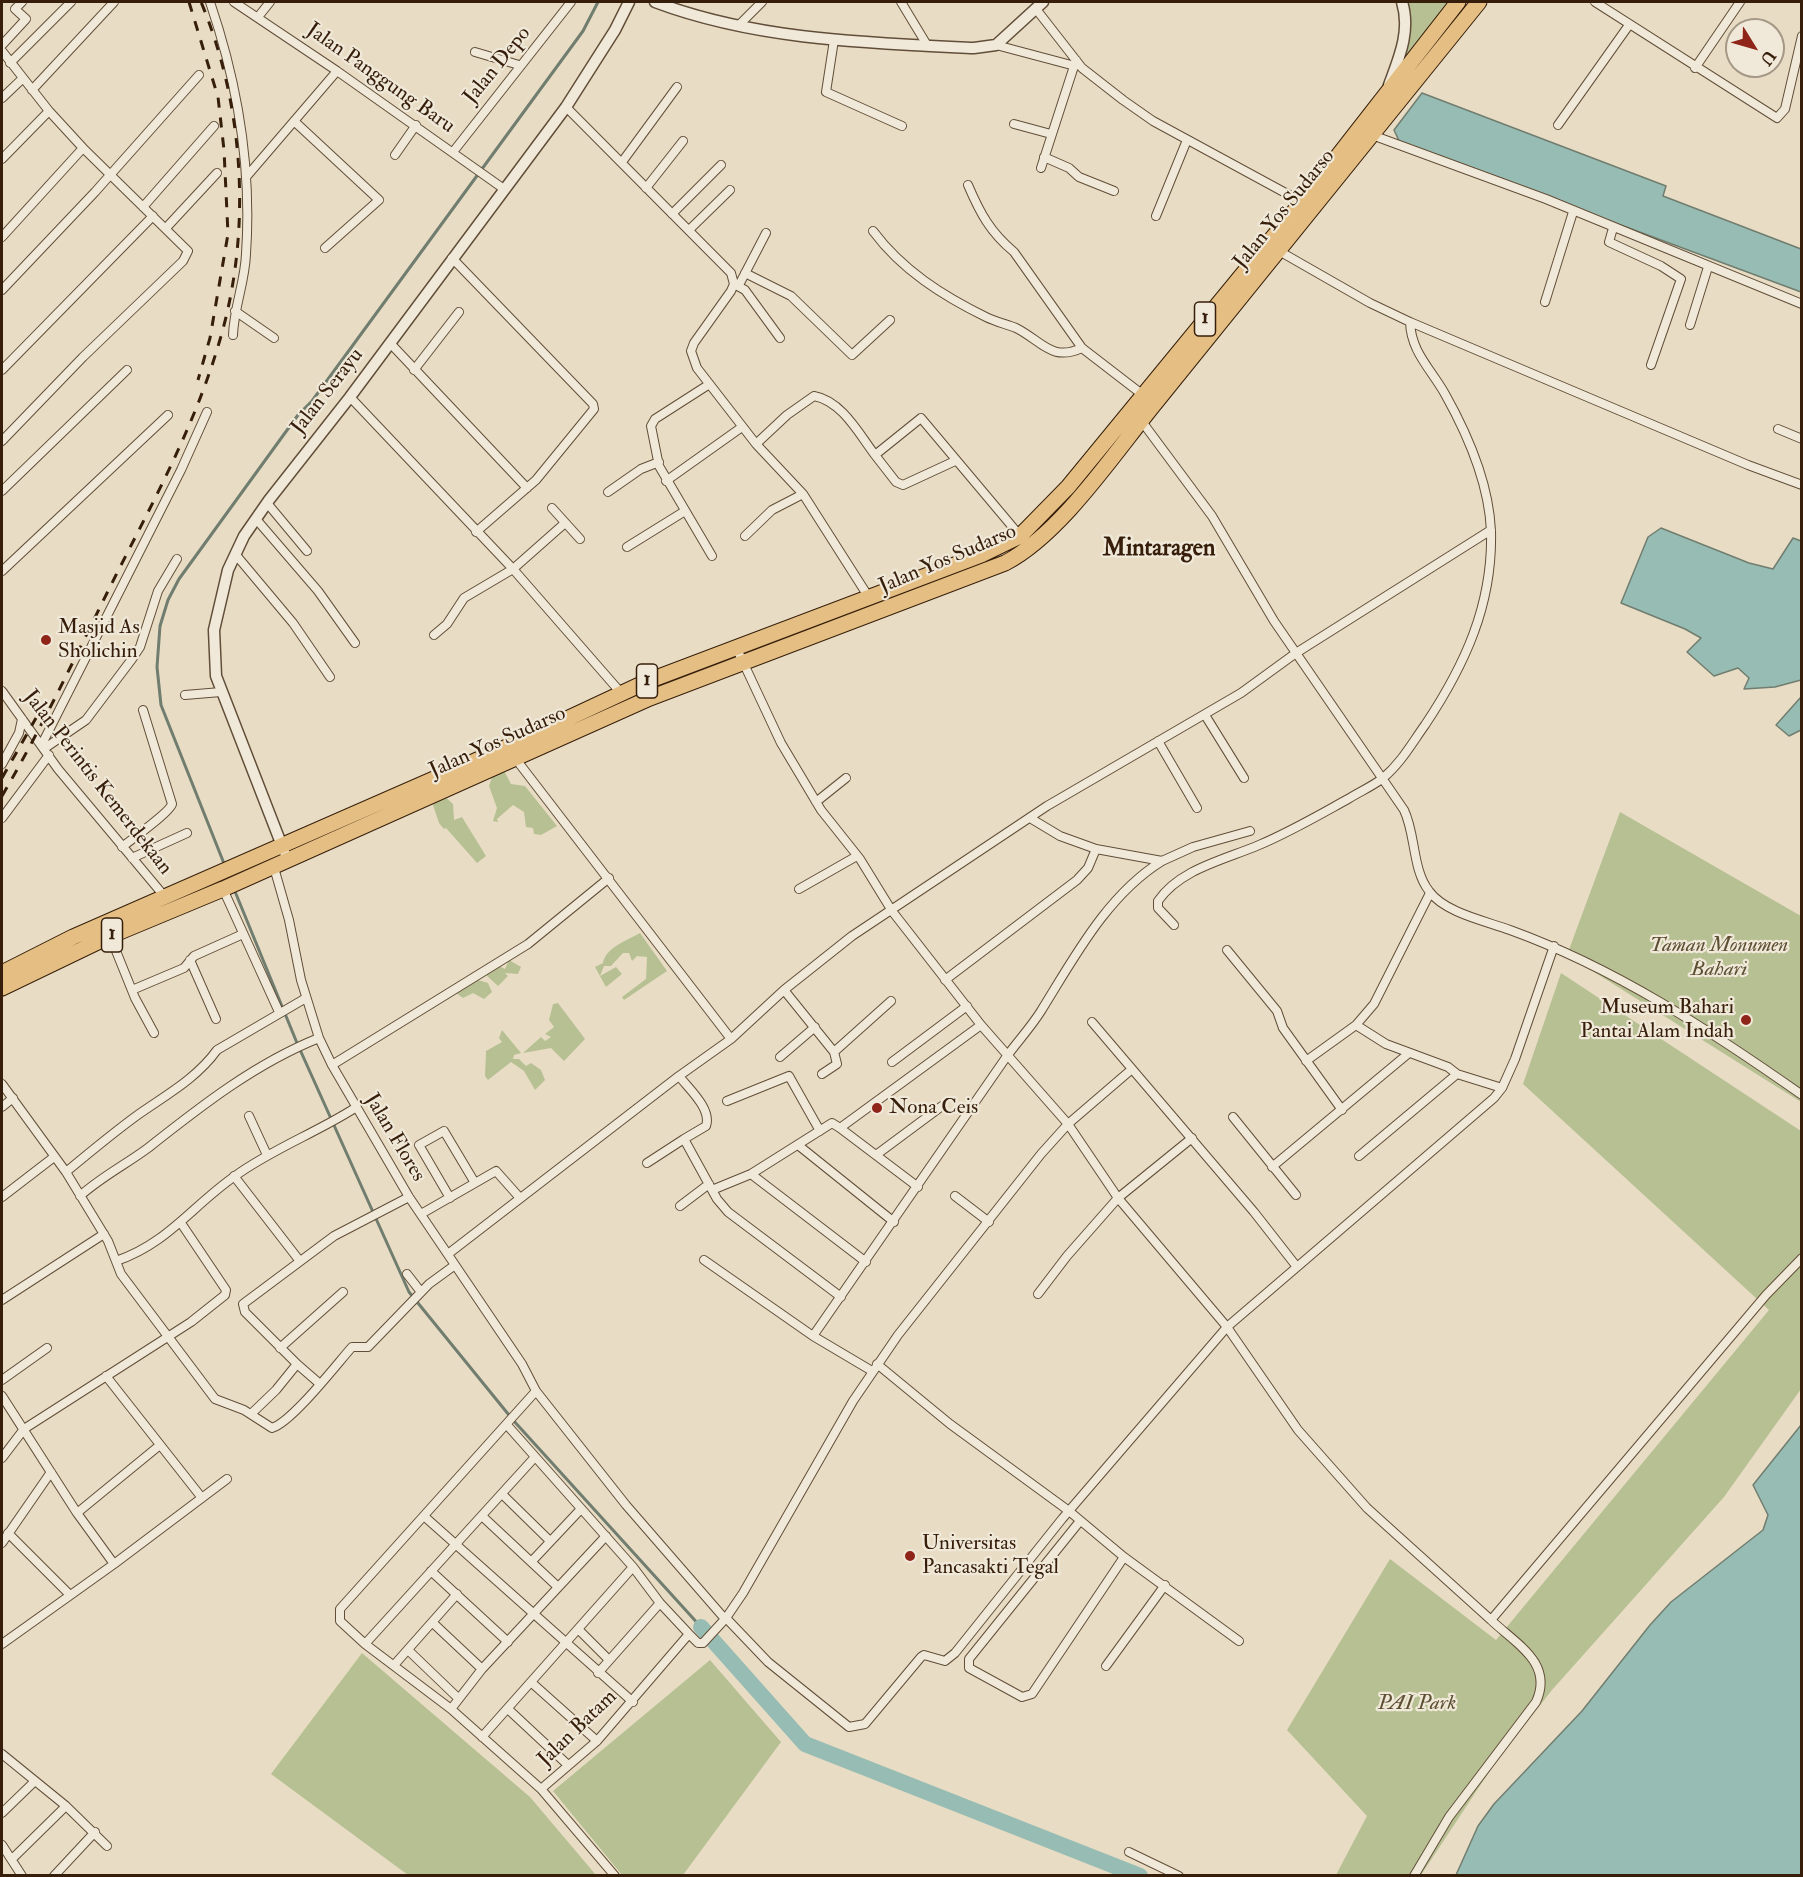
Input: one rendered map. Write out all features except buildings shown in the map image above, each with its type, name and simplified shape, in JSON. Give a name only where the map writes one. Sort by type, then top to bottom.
[{"type":"highway","name":"Jalan Yos Sudarso","points":[[281,856],[648,681],[981,555],[1020,536],[1033,526],[1136,416],[1279,251],[1307,206],[1384,96],[1458,2]]},
{"type":"highway","name":"Jalan Yos Sudarso","points":[[281,856],[515,758],[650,698],[1005,563],[1032,548],[1078,498],[1136,416],[1143,395],[1307,206],[1372,135],[1479,2]]},
{"type":"highway","name":"1","points":[[2,988],[110,936],[169,904],[208,878],[239,872],[281,856]]},
{"type":"highway","name":"1","points":[[2,973],[169,904],[225,888],[239,872]]},
{"type":"street","points":[[2,45],[26,19],[15,9],[22,2]]},
{"type":"street","points":[[10,63],[71,2]]},
{"type":"street","points":[[32,90],[114,2]]},
{"type":"street","points":[[210,2],[231,69],[239,106],[249,203],[246,257],[242,289],[235,311],[233,335]]},
{"type":"street","name":"Jalan Panggung Baru","points":[[234,2],[337,70],[504,189]]},
{"type":"street","points":[[258,17],[270,2]]},
{"type":"street","name":"Jalan Depo","points":[[453,152],[519,65],[536,49],[571,2]]},
{"type":"street","name":"Jalan Serayu","points":[[281,856],[216,676],[214,630],[228,570],[267,503],[350,397],[566,107],[615,30],[629,2]]},
{"type":"street","points":[[655,2],[687,14],[738,26],[834,40],[974,48],[996,45],[1077,64]]},
{"type":"street","points":[[738,26],[762,2]]},
{"type":"street","points":[[901,2],[927,45]]},
{"type":"street","points":[[1384,96],[1404,39],[1406,26],[1402,2]]},
{"type":"street","points":[[1595,2],[1608,5],[1629,25],[1777,118],[1785,109],[1802,36]]},
{"type":"street","points":[[1695,68],[1740,2]]},
{"type":"street","points":[[996,45],[1039,5],[1077,64],[1153,121],[1238,165],[1307,206]]},
{"type":"street","points":[[1558,125],[1629,25]]},
{"type":"street","points":[[834,40],[826,92],[902,126]]},
{"type":"street","points":[[2,51],[22,79],[83,148],[186,247],[186,257],[83,357],[2,441]]},
{"type":"street","points":[[475,52],[519,65]]},
{"type":"street","points":[[1041,168],[1077,64]]},
{"type":"street","points":[[247,176],[337,70]]},
{"type":"street","points":[[2,290],[110,176],[199,75]]},
{"type":"street","points":[[2,98],[22,79]]},
{"type":"street","points":[[622,162],[677,87]]},
{"type":"street","points":[[566,107],[731,273],[736,284],[780,338]]},
{"type":"street","points":[[2,159],[49,111]]},
{"type":"street","points":[[294,121],[379,200],[326,248]]},
{"type":"street","points":[[1014,124],[1051,134]]},
{"type":"street","points":[[395,155],[416,125]]},
{"type":"street","points":[[143,207],[214,126]]},
{"type":"street","points":[[1372,135],[1546,199],[1802,304]]},
{"type":"street","points":[[1156,216],[1187,140]]},
{"type":"street","points":[[646,188],[683,141]]},
{"type":"street","points":[[2,237],[83,148]]},
{"type":"street","points":[[1044,157],[1069,168],[1079,177],[1114,191]]},
{"type":"street","points":[[672,214],[721,165]]},
{"type":"street","points":[[166,228],[218,173]]},
{"type":"street","points":[[968,184],[989,227],[1000,241],[1014,252],[1082,348],[1143,395]]},
{"type":"street","points":[[689,230],[730,190]]},
{"type":"street","points":[[1545,302],[1573,212]]},
{"type":"street","points":[[2,370],[153,216]]},
{"type":"street","points":[[1613,228],[1609,242],[1661,266],[1681,279],[1662,340],[1651,365]]},
{"type":"street","points":[[873,231],[887,250],[909,271],[943,294],[987,318],[1021,331],[1050,350],[1070,353],[1082,348]]},
{"type":"street","points":[[766,233],[746,273],[692,346],[692,357],[708,385],[756,444],[803,495],[868,596]]},
{"type":"street","points":[[1279,251],[1370,303],[1410,322],[1748,465],[1802,485]]},
{"type":"street","points":[[452,258],[593,404],[594,409],[591,416],[527,488],[476,532]]},
{"type":"street","points":[[1689,325],[1708,267]]},
{"type":"street","points":[[746,273],[789,295],[852,355],[890,320]]},
{"type":"street","points":[[235,311],[274,338]]},
{"type":"street","points":[[414,370],[459,312]]},
{"type":"street","points":[[1173,925],[1158,908],[1158,901],[1168,888],[1186,876],[1260,844],[1382,779],[1413,743],[1455,679],[1467,654],[1487,590],[1491,530],[1486,497],[1472,451],[1444,392],[1412,342],[1410,322]]},
{"type":"street","points":[[390,343],[527,488]]},
{"type":"street","points":[[2,491],[127,370]]},
{"type":"street","points":[[708,385],[652,422],[658,462],[666,481],[712,556]]},
{"type":"street","points":[[756,444],[800,404],[814,396],[826,400],[839,410],[896,482],[903,485],[955,461]]},
{"type":"street","points":[[350,397],[513,569],[622,694]]},
{"type":"street","points":[[2,818],[45,749],[207,412]]},
{"type":"street","points":[[2,571],[168,415]]},
{"type":"street","points":[[1136,416],[1225,535],[1269,613],[1407,818],[1418,867],[1430,893],[1464,913],[1554,946],[1711,1033],[1802,1095]]},
{"type":"street","points":[[875,455],[921,418],[955,461],[1032,548]]},
{"type":"street","points":[[666,481],[742,427]]},
{"type":"street","points":[[1778,429],[1802,438]]},
{"type":"street","points":[[608,492],[641,469],[658,462]]},
{"type":"street","points":[[745,536],[772,510],[803,495]]},
{"type":"street","points":[[267,503],[307,551]]},
{"type":"street","points":[[552,508],[580,539]]},
{"type":"street","points":[[627,547],[685,511]]},
{"type":"street","points":[[256,519],[318,591],[355,643]]},
{"type":"street","points":[[434,635],[447,624],[464,598],[513,569],[565,523]]},
{"type":"street","points":[[448,1254],[679,1076],[731,1039],[784,990],[852,936],[1030,818],[1241,693],[1296,653],[1491,530]]},
{"type":"street","points":[[236,555],[293,623],[330,677]]},
{"type":"street","points":[[45,749],[86,720],[132,659],[140,647],[158,591],[177,559]]},
{"type":"street","points":[[736,647],[741,663],[781,743],[816,802],[857,856],[892,911],[981,1025],[1068,1124],[1118,1198],[1227,1327],[1298,1430],[1367,1508],[1491,1620],[1535,1662],[1542,1673],[1542,1688],[1536,1702],[1449,1817],[1414,1875]]},
{"type":"street","name":"Jalan Perintis Kemerdekaan","points":[[2,691],[45,749],[169,904]]},
{"type":"street","points":[[185,695],[221,692]]},
{"type":"street","points":[[122,847],[154,820],[170,810],[172,804],[143,710]]},
{"type":"street","points":[[1205,715],[1244,778]]},
{"type":"street","points":[[2,764],[19,733],[22,719]]},
{"type":"street","points":[[1158,741],[1197,808]]},
{"type":"street","points":[[515,758],[731,1039]]},
{"type":"street","points":[[816,802],[846,778]]},
{"type":"street","points":[[1030,818],[1060,836],[1096,849],[1162,861]]},
{"type":"street","points":[[813,1336],[1007,1056],[1040,1013],[1063,974],[1106,912],[1134,883],[1162,861],[1193,847],[1250,831]]},
{"type":"street","points":[[132,858],[187,833]]},
{"type":"street","points":[[945,980],[1083,874],[1096,849]]},
{"type":"street","name":"Jalan Flores","points":[[281,856],[306,998],[319,1038],[355,1108],[409,1197],[532,1380],[536,1391],[626,1505],[726,1619],[768,1662],[849,1727],[858,1728],[865,1724],[921,1657],[924,1655],[945,1660],[955,1653],[1069,1511]]},
{"type":"street","points":[[799,889],[857,856]]},
{"type":"street","points":[[332,1065],[528,944],[609,878]]},
{"type":"street","points":[[225,888],[243,934],[284,1009]]},
{"type":"street","points":[[1306,1061],[1356,1025],[1377,1000],[1392,965],[1430,893]]},
{"type":"street","points":[[132,990],[184,968],[194,956],[243,934]]},
{"type":"street","points":[[110,936],[132,990],[154,1033]]},
{"type":"street","points":[[1069,1511],[1227,1327],[1494,1098],[1502,1088],[1519,1049],[1554,946]]},
{"type":"street","points":[[1227,950],[1277,1011],[1279,1021],[1342,1110]]},
{"type":"street","points":[[190,960],[216,1020]]},
{"type":"street","points":[[784,990],[834,1052],[837,1064],[822,1074]]},
{"type":"street","points":[[66,1172],[137,1116],[187,1081],[211,1059],[217,1050],[306,998]]},
{"type":"street","points":[[834,1052],[891,1001]]},
{"type":"street","points":[[892,1062],[967,1006]]},
{"type":"street","points":[[1092,1022],[1192,1138],[1297,1267]]},
{"type":"street","points":[[840,1128],[981,1025]]},
{"type":"street","points":[[1356,1025],[1386,1044],[1448,1067],[1457,1074],[1502,1088]]},
{"type":"street","points":[[780,1057],[815,1027]]},
{"type":"street","points":[[80,1196],[102,1176],[147,1148],[198,1108],[271,1060],[319,1038]]},
{"type":"street","points":[[1272,1167],[1409,1053]]},
{"type":"street","points":[[508,1423],[580,1510],[633,1567],[660,1603],[698,1642],[705,1641],[726,1619],[769,1551],[875,1367],[1041,1154],[1068,1124],[1132,1069]]},
{"type":"street","points":[[1359,1156],[1457,1074]]},
{"type":"street","points":[[647,1163],[706,1126],[708,1119],[703,1107],[679,1076]]},
{"type":"street","points":[[727,1101],[789,1076],[820,1131]]},
{"type":"street","points":[[2,1084],[66,1172],[104,1234],[121,1274],[215,1399],[275,1427],[320,1384],[352,1347],[368,1347],[414,1303],[420,1294],[455,1265]]},
{"type":"street","points":[[2,1107],[13,1098]]},
{"type":"street","points":[[876,1155],[942,1106]]},
{"type":"street","points":[[116,1261],[139,1253],[181,1223],[234,1176],[267,1155],[355,1108]]},
{"type":"street","points":[[249,1116],[267,1155]]},
{"type":"street","points":[[1233,1118],[1296,1194]]},
{"type":"street","points":[[681,1206],[711,1187],[752,1174],[832,1123],[918,1187]]},
{"type":"street","points":[[450,1198],[418,1145],[444,1131],[475,1183]]},
{"type":"street","points":[[1038,1294],[1067,1256],[1118,1198],[1192,1138]]},
{"type":"street","points":[[684,1139],[728,1212],[841,1297]]},
{"type":"street","points":[[798,1145],[894,1222]]},
{"type":"street","points":[[2,1197],[54,1157]]},
{"type":"street","points":[[421,1214],[496,1171],[520,1198]]},
{"type":"street","points":[[752,1174],[866,1262]]},
{"type":"street","points":[[234,1176],[299,1260]]},
{"type":"street","points":[[955,1196],[989,1222]]},
{"type":"street","points":[[320,1384],[280,1348],[242,1306],[275,1282],[299,1260],[350,1227],[375,1217],[409,1197]]},
{"type":"street","points":[[2,1458],[24,1430],[169,1335],[227,1293],[181,1223]]},
{"type":"street","points":[[2,1300],[104,1234]]},
{"type":"street","points":[[1491,1620],[1766,1295],[1802,1258]]},
{"type":"street","points":[[704,1260],[813,1336],[875,1367],[1069,1511],[1124,1557],[1239,1641]]},
{"type":"street","points":[[406,1274],[420,1294]]},
{"type":"street","points":[[280,1348],[343,1292]]},
{"type":"street","points":[[2,1380],[47,1348]]},
{"type":"street","points":[[251,1414],[276,1390],[297,1364]]},
{"type":"street","points":[[106,1376],[202,1498]]},
{"type":"street","points":[[536,1391],[426,1517],[340,1609],[340,1622],[365,1644],[395,1664],[452,1709],[541,1788]]},
{"type":"street","points":[[2,1396],[77,1513],[114,1564]]},
{"type":"street","points":[[77,1513],[160,1445]]},
{"type":"street","points":[[365,1644],[535,1457]]},
{"type":"street","points":[[2,1543],[51,1472]]},
{"type":"street","points":[[2,1644],[227,1479]]},
{"type":"street","points":[[502,1494],[550,1541]]},
{"type":"street","points":[[532,1560],[580,1510]]},
{"type":"street","points":[[482,1516],[532,1560],[558,1587]]},
{"type":"street","points":[[426,1517],[633,1702]]},
{"type":"street","points":[[1080,1521],[969,1659],[969,1668],[1022,1697],[1032,1694],[1124,1557]]},
{"type":"street","points":[[8,1533],[70,1595]]},
{"type":"street","points":[[452,1709],[482,1669],[536,1614],[606,1536]]},
{"type":"street","points":[[482,1737],[509,1710],[633,1567]]},
{"type":"street","points":[[431,1571],[508,1642]]},
{"type":"street","points":[[1107,1666],[1165,1585]]},
{"type":"street","points":[[395,1664],[458,1594]]},
{"type":"street","points":[[598,1673],[660,1603]]},
{"type":"street","points":[[433,1623],[482,1669]]},
{"type":"street","points":[[579,1630],[609,1660]]},
{"type":"street","name":"Jalan Batam","points":[[615,1875],[541,1788],[597,1741],[633,1702],[689,1634]]},
{"type":"street","points":[[408,1650],[458,1698]]},
{"type":"street","points":[[532,1683],[597,1741]]},
{"type":"street","points":[[509,1710],[568,1765]]},
{"type":"street","points":[[2,1754],[66,1806],[107,1846]]},
{"type":"street","points":[[2,1813],[35,1781]]},
{"type":"street","points":[[12,1859],[66,1806]]},
{"type":"street","points":[[54,1875],[95,1832]]},
{"type":"street","points":[[2,1845],[22,1875]]},
{"type":"street","points":[[1129,1852],[1179,1875]]},
{"type":"green space","points":[[1408,2],[1450,2],[1404,57],[1410,32]]},
{"type":"green space","points":[[503,769],[511,784],[525,786],[557,826],[541,835],[534,834],[533,828],[526,827],[524,812],[513,805],[497,819],[498,822],[493,821],[497,808],[489,786],[494,771]]},
{"type":"green space","points":[[440,792],[453,804],[454,820],[462,817],[486,856],[477,863],[439,823],[430,796]]},
{"type":"green space","name":"Taman Monumen Bahari","points":[[1620,812],[1801,916],[1801,1102],[1567,955]]},
{"type":"green space","points":[[640,933],[667,971],[624,1000],[622,997],[646,979],[647,957],[637,956],[632,961],[629,953],[623,953],[611,966],[604,966],[600,976],[616,967],[622,974],[606,987],[595,967],[603,963],[612,949]]},
{"type":"green space","points":[[509,960],[521,967],[518,974],[505,973],[508,976],[498,986],[485,974],[499,966],[505,969]]},
{"type":"green space","name":"PAI Park","points":[[1561,973],[1801,1131],[1801,1389],[1724,1497],[1552,1690],[1497,1760],[1421,1875],[1336,1875],[1367,1816],[1287,1730],[1390,1559],[1496,1640],[1769,1310],[1523,1084]]},
{"type":"green space","points":[[478,980],[488,983],[492,992],[484,999],[473,993],[463,998],[456,993]]},
{"type":"green space","points":[[558,1003],[585,1039],[564,1061],[551,1048],[523,1053],[541,1037],[545,1041],[551,1037],[545,1034],[554,1027],[549,1020],[553,1004]]},
{"type":"green space","points":[[502,1030],[521,1053],[514,1055],[513,1059],[519,1059],[526,1066],[531,1063],[541,1070],[545,1080],[535,1090],[524,1071],[511,1062],[488,1080],[485,1076],[486,1051],[502,1042],[499,1038]]},
{"type":"green space","points":[[362,1653],[530,1797],[596,1875],[408,1875],[271,1774]]},
{"type":"green space","points":[[710,1660],[781,1742],[683,1875],[622,1875],[553,1791]]},
{"type":"water","points":[[1422,93],[1666,186],[1663,196],[1801,249],[1801,292],[1400,143],[1394,130]]},
{"type":"water","points":[[1661,528],[1749,563],[1773,569],[1793,538],[1801,541],[1801,680],[1775,687],[1744,689],[1749,678],[1738,668],[1714,676],[1687,652],[1701,638],[1685,629],[1621,603],[1648,537]]},
{"type":"water","points":[[1801,697],[1801,730],[1789,736],[1776,725]]},
{"type":"water","points":[[1801,1425],[1801,1875],[1456,1875],[1478,1826],[1494,1804],[1582,1711],[1650,1625],[1671,1602],[1763,1530],[1768,1515],[1753,1485]]},
{"type":"waterway","points":[[225,866],[161,705],[157,667],[160,626],[168,600],[179,579],[298,415],[312,401],[583,31],[598,2]]},
{"type":"waterway","points":[[234,889],[297,1043],[409,1292],[513,1420],[701,1627]]},
{"type":"waterway","points":[[701,1627],[805,1744],[1140,1876]]},
{"type":"railway","points":[[189,2],[218,97],[224,150],[228,234],[210,338],[198,380]]},
{"type":"railway","points":[[2,796],[47,714],[173,462],[209,373],[230,301],[239,215],[239,171],[235,127],[216,42],[201,2]]},
{"type":"railway","points":[[2,778],[36,718]]},
{"type":"place","name":"Masjid As Sholichin","points":[[46,640]]},
{"type":"place","name":"Museum Bahari Pantai Alam Indah","points":[[1746,1020]]},
{"type":"place","name":"Nona Ceis","points":[[877,1108]]},
{"type":"place","name":"Universitas Pancasakti Tegal","points":[[910,1556]]},
{"type":"district","name":"Mintaragen","points":[[1159,550]]}]
